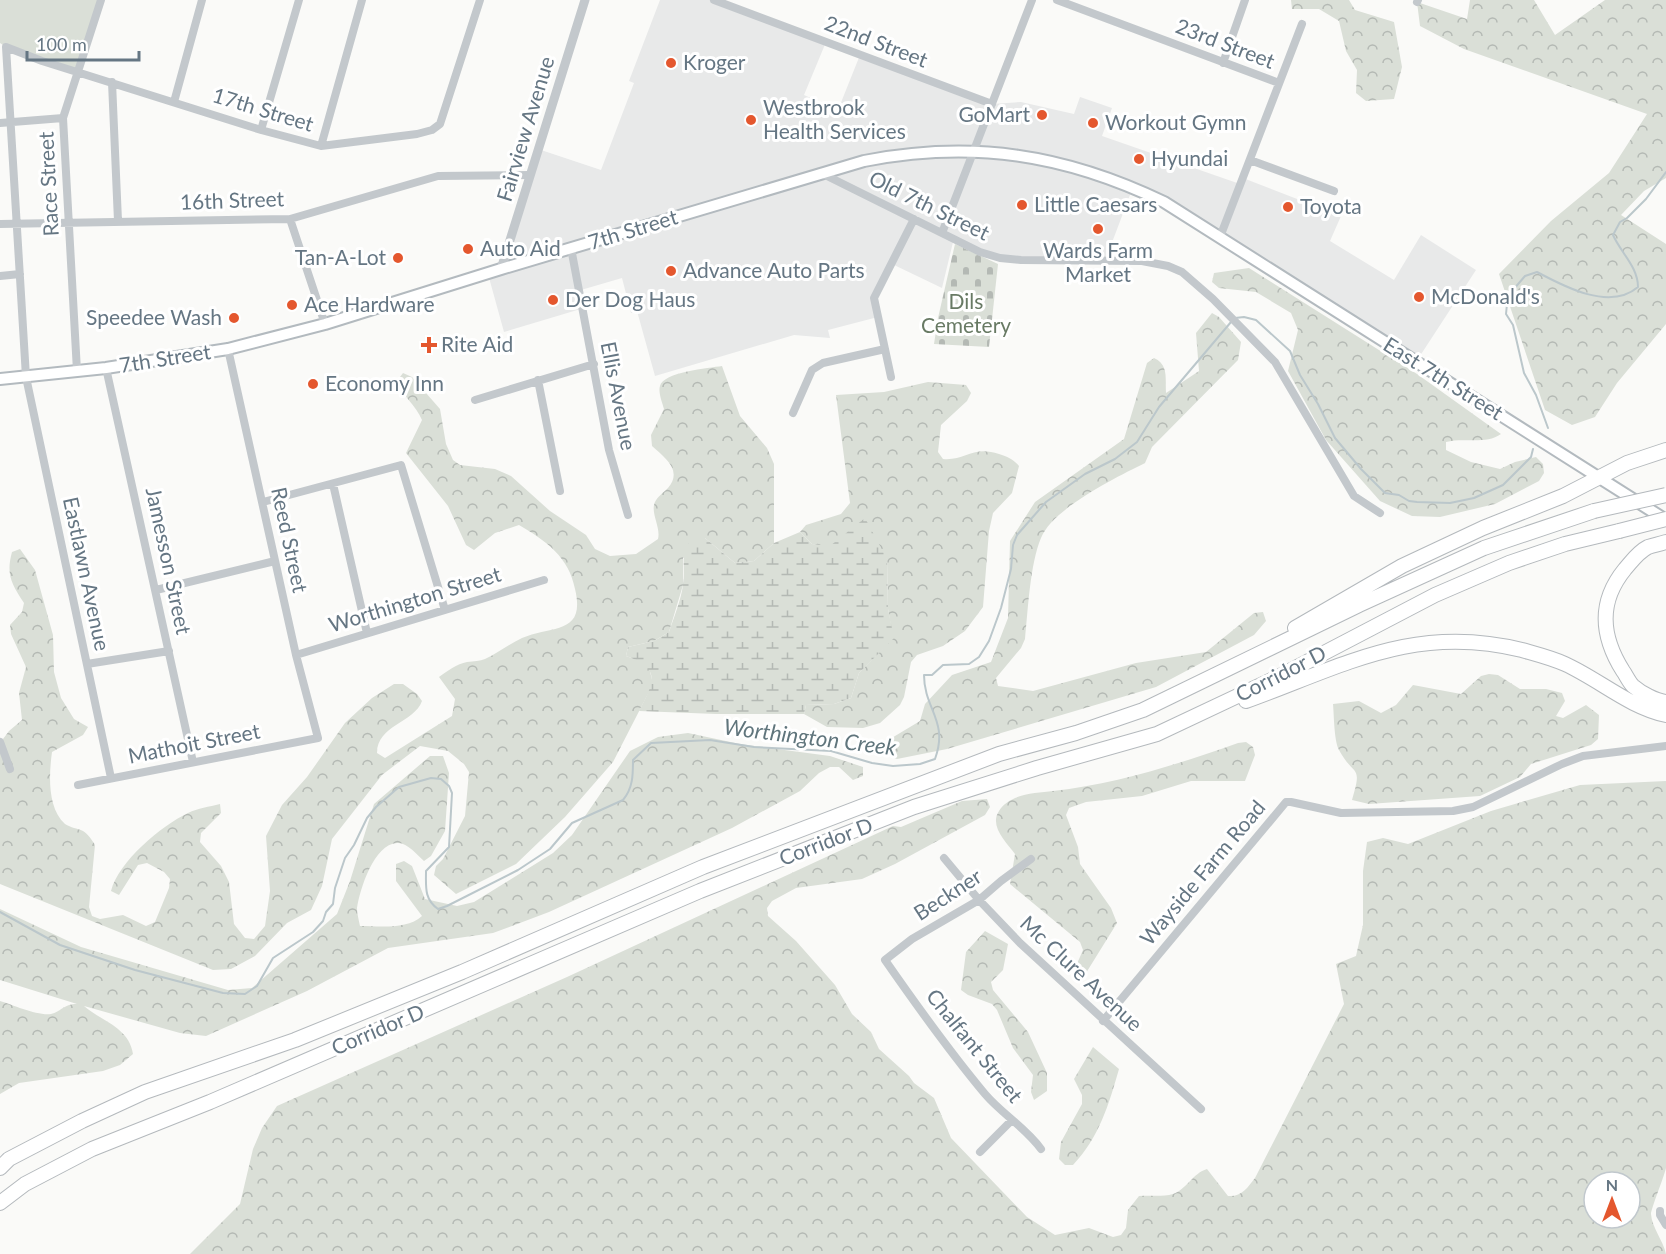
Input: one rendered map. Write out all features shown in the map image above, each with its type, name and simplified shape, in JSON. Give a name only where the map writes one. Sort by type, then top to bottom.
[{"type":"highway","points":[[1237,664],[1317,614],[1402,566],[1600,478],[1627,463],[1666,450]]},
{"type":"highway","name":"Corridor D","points":[[0,1168],[9,1159],[82,1121],[145,1092],[316,1032],[462,972],[703,867],[999,753],[1076,733],[1143,710],[1359,605],[1484,548],[1594,511],[1666,495]]},
{"type":"highway","name":"Corridor D","points":[[0,1203],[25,1184],[92,1149],[210,1102],[700,891],[914,807],[1037,768],[1157,734],[1280,676],[1435,595],[1509,563],[1565,544],[1666,520]]},
{"type":"highway","points":[[1666,542],[1647,548],[1635,556],[1628,565],[1609,595],[1605,627],[1613,655],[1633,686],[1666,702]]},
{"type":"highway","points":[[1157,734],[1353,659],[1404,646],[1445,641],[1505,646],[1565,663],[1649,711],[1666,716]]},
{"type":"main road","name":"7th Street","points":[[0,379],[106,368],[228,349],[326,324],[821,173],[886,157],[975,150],[1041,159],[1125,184],[1164,202],[1220,237]]},
{"type":"main road","name":"East 7th Street","points":[[1220,237],[1666,520]]},
{"type":"street","name":"Race Street","points":[[77,371],[63,118],[101,0]]},
{"type":"street","points":[[174,102],[202,0]]},
{"type":"street","points":[[261,129],[298,2],[287,0]]},
{"type":"street","points":[[321,146],[362,0]]},
{"type":"street","name":"17th Street","points":[[6,47],[42,61],[321,146],[384,139],[432,130],[440,124],[480,0]]},
{"type":"street","name":"Fairview Avenue","points":[[501,269],[585,0]]},
{"type":"street","name":"22nd Street","points":[[714,0],[992,104]]},
{"type":"street","points":[[942,233],[1032,0]]},
{"type":"street","name":"23rd Street","points":[[1057,0],[1279,83]]},
{"type":"street","points":[[1223,63],[1245,0]]},
{"type":"street","points":[[1220,237],[1302,24]]},
{"type":"street","name":"Eastlawn Avenue","points":[[6,47],[26,376],[111,778]]},
{"type":"street","points":[[112,82],[118,221]]},
{"type":"street","points":[[0,123],[63,118]]},
{"type":"street","points":[[1250,160],[1334,191]]},
{"type":"street","name":"Old 7th Street","points":[[821,173],[980,252],[999,258],[1142,261],[1168,266],[1195,281],[1275,362],[1354,496],[1380,513]]},
{"type":"street","name":"16th Street","points":[[0,224],[290,219],[438,176],[530,175]]},
{"type":"street","points":[[290,219],[326,324]]},
{"type":"street","points":[[891,377],[874,298],[914,219]]},
{"type":"street","name":"Ellis Avenue","points":[[571,248],[609,450],[628,515]]},
{"type":"street","points":[[0,276],[20,274]]},
{"type":"street","name":"Reed Street","points":[[228,349],[296,655],[318,738]]},
{"type":"street","points":[[793,413],[802,395],[807,376],[812,370],[823,363],[885,349]]},
{"type":"street","points":[[475,400],[594,364]]},
{"type":"street","name":"Jamesson Street","points":[[106,368],[193,762]]},
{"type":"street","points":[[538,380],[560,491]]},
{"type":"street","points":[[263,502],[401,465],[445,610]]},
{"type":"street","points":[[333,484],[367,633]]},
{"type":"street","points":[[156,590],[275,561]]},
{"type":"street","name":"Worthington Street","points":[[296,655],[544,580]]},
{"type":"street","points":[[87,664],[169,651]]},
{"type":"street","name":"Mathoit Street","points":[[78,785],[318,738]]},
{"type":"street","points":[[0,742],[10,769]]},
{"type":"street","name":"Wayside Farm Road","points":[[1104,1021],[1286,802],[1341,813],[1453,811],[1473,807],[1583,756],[1666,746]]},
{"type":"street","name":"Mc Clure Avenue","points":[[944,858],[979,900],[1020,943],[1201,1109]]},
{"type":"street","name":"Beckner","points":[[885,960],[912,939],[979,900],[1031,860]]},
{"type":"street","name":"Chalfant Street","points":[[885,960],[939,1037],[986,1096],[1033,1138],[1041,1149]]},
{"type":"street","points":[[981,1152],[1012,1120]]},
{"type":"street","points":[[1660,1211],[1666,1225]]},
{"type":"shaded area","points":[[660,0],[714,0],[826,42],[804,95],[838,110],[860,55],[992,104],[1021,102],[1074,114],[1080,97],[1112,108],[1102,136],[1240,184],[1243,178],[1341,216],[1330,241],[1394,280],[1421,235],[1476,270],[1416,362],[1133,187],[1105,261],[1000,258],[954,238],[942,288],[892,264],[875,298],[878,317],[828,330],[830,338],[794,335],[655,376],[637,311],[631,313],[622,278],[581,290],[584,308],[504,332],[488,274],[501,269],[538,149],[601,170],[634,83],[629,81]]},
{"type":"green space","points":[[0,0],[101,0],[78,71],[0,43]]},
{"type":"green space","points":[[1291,0],[1349,0],[1355,10],[1394,22],[1402,67],[1394,99],[1366,101],[1356,93],[1357,70],[1346,51],[1339,21],[1319,9],[1292,9]]},
{"type":"green space","points":[[1470,0],[1534,0],[1555,35],[1605,0],[1666,0],[1666,178],[1644,191],[1621,215],[1666,244],[1666,324],[1617,383],[1595,417],[1572,425],[1545,410],[1499,274],[1551,221],[1609,173],[1647,114],[1464,49],[1420,26],[1417,2],[1467,19]]},
{"type":"green space","name":"Dils Cemetery","points":[[955,244],[998,264],[989,347],[934,344]]},
{"type":"green space","points":[[1249,268],[1417,374],[1501,434],[1488,439],[1446,442],[1446,450],[1471,462],[1500,469],[1515,462],[1536,457],[1543,464],[1544,473],[1539,481],[1495,504],[1440,517],[1412,516],[1380,501],[1326,440],[1288,371],[1298,330],[1291,313],[1256,292],[1219,288],[1212,282],[1214,273]]},
{"type":"green space","points":[[1212,313],[1219,317],[1241,342],[1238,360],[1152,447],[1145,463],[1087,494],[1058,516],[1048,527],[1041,538],[1034,561],[1025,639],[1021,648],[996,678],[998,686],[1033,691],[1136,663],[1206,652],[1254,613],[1263,612],[1266,621],[1254,635],[1156,687],[947,749],[897,759],[870,751],[920,721],[925,704],[952,675],[991,662],[1008,618],[1010,541],[1035,502],[1124,439],[1147,363],[1154,358],[1162,364],[1165,372],[1166,393],[1199,371],[1196,333]]},
{"type":"green space","points":[[722,366],[740,416],[767,448],[774,464],[774,543],[754,561],[735,563],[705,538],[683,558],[683,585],[669,632],[654,641],[628,647],[626,656],[643,662],[649,667],[653,684],[613,762],[565,817],[516,864],[456,894],[434,875],[436,866],[443,859],[465,816],[469,772],[464,764],[448,751],[420,746],[382,775],[332,839],[322,886],[311,910],[287,923],[255,956],[231,969],[213,970],[0,884],[0,743],[22,720],[19,693],[26,667],[11,634],[10,625],[22,612],[24,603],[11,578],[12,552],[20,549],[35,570],[53,635],[54,672],[61,698],[74,719],[88,727],[83,735],[52,752],[50,780],[52,800],[59,817],[65,824],[85,832],[95,845],[89,907],[92,916],[100,919],[123,915],[146,926],[155,922],[169,888],[170,879],[164,872],[147,863],[138,865],[119,895],[111,891],[115,880],[142,846],[166,826],[192,811],[220,804],[221,813],[201,833],[200,842],[221,866],[229,882],[234,924],[245,938],[254,939],[265,926],[270,891],[266,836],[282,805],[307,777],[345,723],[372,698],[394,684],[403,684],[417,694],[422,701],[418,708],[389,730],[379,744],[377,753],[385,758],[452,716],[455,699],[439,677],[460,664],[485,659],[522,638],[564,626],[576,614],[575,589],[568,568],[555,551],[529,531],[519,525],[495,533],[474,550],[466,545],[448,506],[406,453],[422,420],[397,381],[403,373],[412,377],[440,409],[446,444],[453,460],[460,465],[495,469],[511,476],[550,511],[586,535],[595,549],[610,556],[636,554],[658,539],[655,502],[668,488],[674,476],[670,465],[652,446],[651,435],[664,409],[660,386],[669,377],[678,374]]},
{"type":"green space","points":[[928,382],[966,385],[971,393],[967,401],[941,425],[938,452],[943,459],[957,458],[982,451],[1008,457],[1019,466],[1012,493],[993,513],[989,531],[983,607],[965,631],[943,646],[917,655],[911,662],[904,697],[900,705],[880,723],[863,728],[827,727],[804,714],[806,705],[834,704],[851,698],[859,673],[893,638],[888,609],[887,559],[812,544],[800,532],[806,525],[841,514],[850,503],[836,395],[884,392]]},
{"type":"green space","points":[[865,518],[887,559],[888,609],[894,638],[859,673],[851,698],[834,704],[806,705],[804,714],[639,711],[652,678],[646,666],[626,656],[628,647],[654,641],[669,632],[682,591],[684,558],[690,541],[696,536],[705,538],[735,563],[754,561],[774,543],[800,532],[812,544],[830,546]]},
{"type":"green space","points":[[1498,675],[1520,689],[1546,689],[1562,693],[1565,701],[1556,716],[1563,718],[1586,705],[1599,715],[1598,739],[1591,745],[1531,764],[1520,777],[1480,796],[1369,804],[1352,800],[1357,775],[1337,746],[1333,704],[1359,701],[1381,713],[1396,705],[1413,685],[1461,694],[1481,676]]},
{"type":"green space","points":[[688,733],[740,744],[830,756],[863,767],[863,776],[853,780],[839,767],[830,767],[819,773],[800,791],[732,828],[549,912],[493,933],[388,948],[307,991],[206,1036],[180,1033],[84,1006],[120,1031],[126,1037],[133,1054],[120,1065],[103,1071],[19,1083],[0,1094],[0,1001],[46,1014],[54,1013],[68,1005],[77,1004],[0,980],[0,909],[81,947],[228,990],[252,988],[337,914],[350,881],[374,804],[430,756],[443,756],[449,773],[445,831],[431,856],[424,861],[401,843],[389,845],[381,851],[361,890],[357,908],[360,926],[401,925],[422,916],[396,881],[396,864],[404,861],[412,866],[425,899],[457,906],[474,902],[553,853],[572,835],[630,751],[658,737]]},
{"type":"green space","points":[[1246,742],[1253,747],[1255,755],[1245,781],[1191,781],[1142,796],[1086,802],[1069,808],[1066,815],[1078,847],[1080,864],[1111,908],[1117,923],[1086,973],[1076,975],[1076,966],[1083,950],[1080,942],[1010,884],[1015,854],[1003,839],[996,822],[996,817],[1003,805],[1023,795],[1100,784],[1170,766]]},
{"type":"green space","points":[[1666,781],[1666,1168],[1651,1214],[1666,1254],[190,1254],[240,1204],[253,1149],[262,1128],[277,1106],[567,977],[893,826],[901,827],[962,801],[987,799],[990,807],[985,815],[895,864],[862,879],[796,888],[772,901],[767,908],[768,916],[796,941],[835,985],[852,1014],[871,1032],[879,1049],[914,1083],[934,1098],[951,1138],[1027,1217],[1055,1235],[1089,1228],[1113,1237],[1121,1235],[1126,1228],[1128,1210],[1139,1196],[1173,1194],[1207,1169],[1228,1196],[1241,1193],[1255,1178],[1344,1004],[1336,964],[1356,956],[1363,925],[1363,871],[1367,842],[1383,838],[1408,844],[1491,811],[1580,785]]},
{"type":"green space","points":[[985,931],[1008,944],[1003,970],[991,982],[993,990],[1028,1032],[1047,1073],[1047,1091],[1034,1100],[1031,1092],[1033,1075],[1013,1048],[997,1010],[992,1004],[961,990],[966,952]]},
{"type":"green space","points":[[1093,1047],[1119,1069],[1107,1108],[1090,1144],[1073,1165],[1065,1165],[1059,1159],[1061,1142],[1082,1104],[1082,1095],[1074,1079]]},
{"type":"waterway","name":"Worthington Creek","points":[[1548,428],[1536,395],[1524,373],[1513,325],[1506,314],[1507,304],[1513,290],[1525,276],[1537,272],[1574,290],[1601,297],[1627,294],[1638,287],[1635,273],[1613,235],[1620,222],[1646,199],[1666,172]]},
{"type":"waterway","name":"Worthington Creek","points":[[1235,318],[1244,317],[1256,320],[1290,351],[1300,375],[1335,438],[1385,493],[1399,495],[1409,501],[1417,502],[1450,503],[1474,498],[1503,485],[1531,457],[1533,449]]},
{"type":"waterway","name":"Worthington Creek","points":[[0,912],[60,945],[135,970],[223,993],[245,994],[257,986],[273,958],[313,932],[323,921],[326,912],[333,904],[335,888],[345,858],[367,818],[399,787],[431,778],[441,779],[449,786],[452,793],[449,847],[426,871],[428,897],[438,909],[518,870],[550,849],[572,823],[623,800],[631,786],[633,760],[651,743],[710,740],[754,747],[831,751],[872,763],[893,766],[920,764],[935,759],[939,746],[938,725],[925,687],[924,675],[932,675],[943,665],[969,664],[979,657],[989,641],[1001,608],[1017,535],[1046,502],[1085,474],[1115,459],[1137,442],[1159,407],[1231,322]]},
{"type":"place","name":"Kroger","points":[[671,63]]},
{"type":"place","name":"GoMart","points":[[1042,115]]},
{"type":"place","name":"Westbrook Health Services","points":[[751,120]]},
{"type":"place","name":"Workout Gymn","points":[[1093,123]]},
{"type":"place","name":"Hyundai","points":[[1139,159]]},
{"type":"place","name":"Little Caesars","points":[[1022,205]]},
{"type":"place","name":"Toyota","points":[[1288,207]]},
{"type":"place","name":"Wards Farm Market","points":[[1098,229]]},
{"type":"place","name":"Auto Aid","points":[[468,249]]},
{"type":"place","name":"Tan-A-Lot","points":[[398,258]]},
{"type":"place","name":"Advance Auto Parts","points":[[671,271]]},
{"type":"place","name":"McDonald's","points":[[1419,297]]},
{"type":"place","name":"Der Dog Haus","points":[[553,300]]},
{"type":"place","name":"Ace Hardware","points":[[292,305]]},
{"type":"place","name":"Speedee Wash","points":[[234,318]]},
{"type":"place","name":"Rite Aid","points":[[429,345]]},
{"type":"place","name":"Economy Inn","points":[[313,384]]}]
